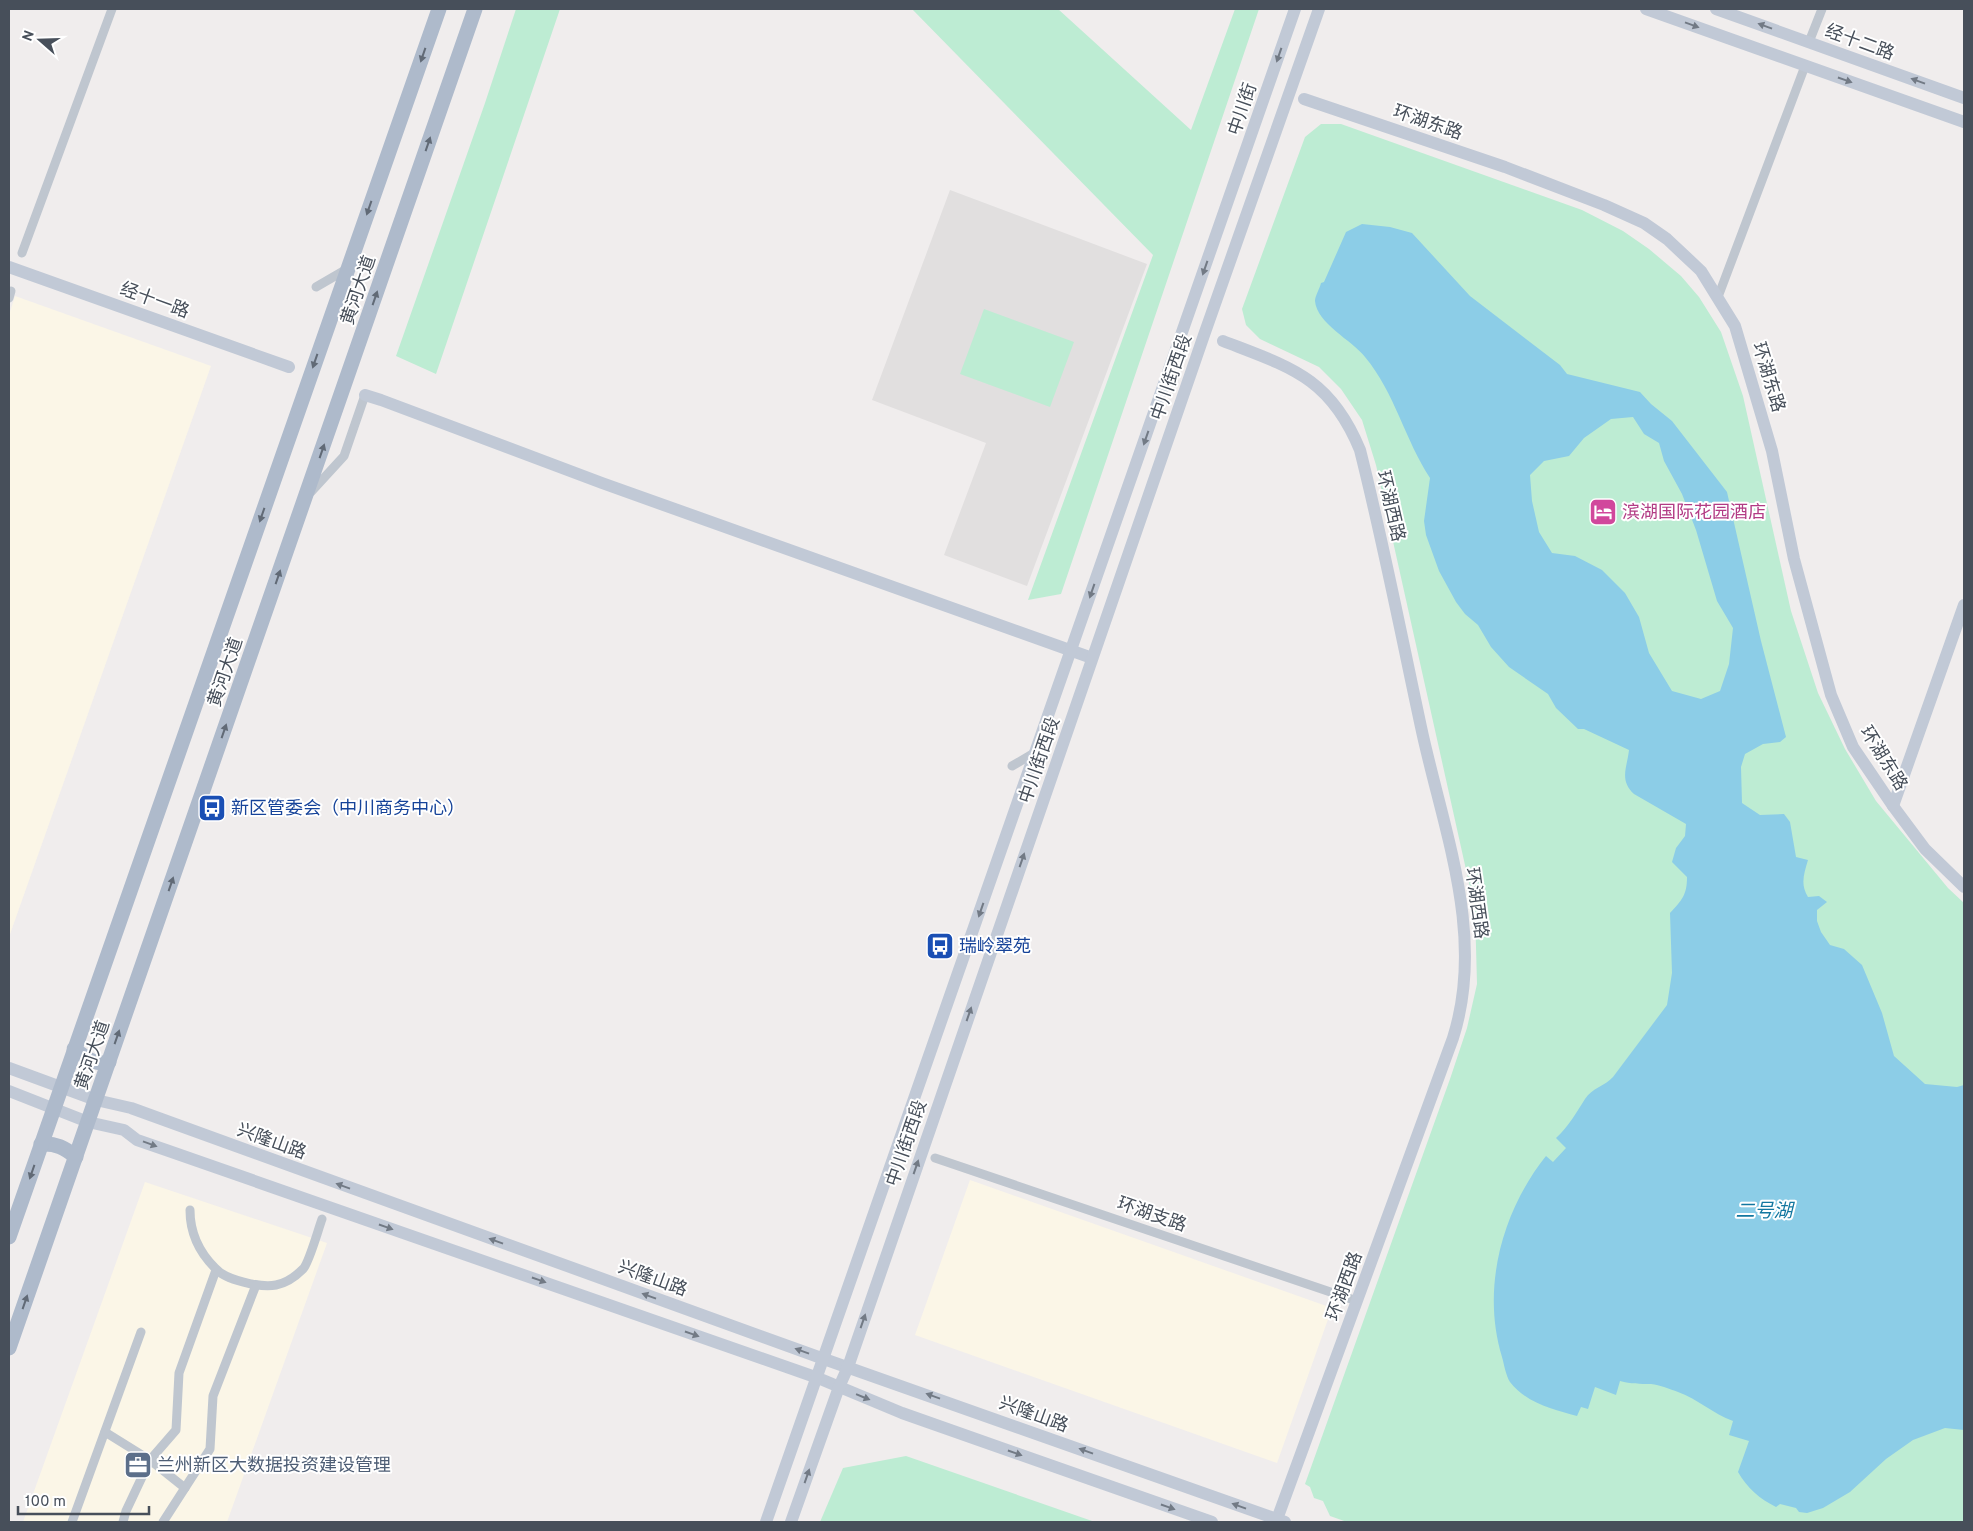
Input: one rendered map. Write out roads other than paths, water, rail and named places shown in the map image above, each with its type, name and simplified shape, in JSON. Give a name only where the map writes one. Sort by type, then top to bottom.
[{"type":"main road","name":"黄河大道","points":[[9,1237],[439,9]]},
{"type":"main road","name":"黄河大道","points":[[9,1348],[476,9]]},
{"type":"main road","points":[[74,1049],[90,1060],[100,1064],[109,1062]]},
{"type":"main road","points":[[42,1144],[52,1143],[66,1148],[76,1157]]},
{"type":"street","points":[[22,252],[112,9]]},
{"type":"street","name":"中川街","points":[[1221,222],[1295,9]]},
{"type":"street","name":"中川街西段","points":[[790,1522],[838,1387],[848,1367],[1204,335],[1319,9]]},
{"type":"street","points":[[1646,9],[1964,122]]},
{"type":"street","name":"经十二路","points":[[1716,9],[1964,98]]},
{"type":"street","points":[[1809,42],[1822,9]]},
{"type":"street","points":[[1718,297],[1805,66]]},
{"type":"street","name":"环湖东路","points":[[1304,99],[1505,167],[1604,205],[1644,223],[1667,239],[1701,271],[1735,326],[1756,391],[1772,451],[1794,560],[1831,695],[1853,747],[1893,806],[1925,848],[1964,887]]},
{"type":"street","name":"中川街西段","points":[[766,1522],[818,1378],[1221,222]]},
{"type":"street","name":"经十一路","points":[[9,267],[289,367]]},
{"type":"street","points":[[316,287],[348,269]]},
{"type":"street","name":"环湖西路","points":[[1223,341],[1265,357],[1309,379],[1339,408],[1360,450],[1422,734],[1452,854],[1462,906],[1466,964],[1462,1004],[1458,1022],[1279,1521]]},
{"type":"street","points":[[306,498],[344,456],[365,395],[602,483],[1092,658]]},
{"type":"street","points":[[1893,806],[1964,608]]},
{"type":"street","points":[[1012,766],[1036,751]]},
{"type":"street","name":"兴隆山路","points":[[9,1068],[96,1100],[131,1108],[824,1359],[1279,1521]]},
{"type":"street","points":[[22,1073],[12,1093],[53,1110],[88,1122],[124,1130],[137,1140],[818,1378],[902,1413],[1212,1522]]},
{"type":"street","points":[[124,1130],[125,1121],[131,1108]]},
{"type":"street","name":"环湖支路","points":[[935,1158],[1357,1300]]},
{"type":"street","points":[[190,1210],[190,1221],[198,1247],[216,1270],[233,1278],[256,1285],[277,1285],[305,1268],[322,1219]]},
{"type":"street","points":[[124,1522],[126,1511],[150,1460],[176,1430],[179,1372],[216,1270]]},
{"type":"street","points":[[163,1522],[210,1449],[213,1396],[256,1285]]},
{"type":"street","points":[[72,1522],[141,1332]]},
{"type":"street","points":[[801,1424],[810,1422],[817,1424],[822,1432]]},
{"type":"street","points":[[104,1432],[150,1460],[184,1488]]},
{"type":"water","name":"二号湖","points":[[1362,224],[1390,227],[1412,233],[1470,296],[1560,365],[1567,374],[1640,392],[1651,404],[1672,421],[1727,492],[1761,641],[1786,737],[1780,742],[1763,744],[1745,754],[1741,767],[1742,803],[1760,815],[1784,814],[1790,822],[1796,857],[1808,860],[1805,870],[1804,888],[1808,897],[1819,896],[1827,902],[1817,910],[1817,921],[1821,932],[1830,945],[1844,949],[1862,965],[1882,1013],[1894,1056],[1925,1084],[1957,1087],[1964,1085],[1964,1430],[1945,1428],[1913,1440],[1886,1459],[1850,1492],[1823,1508],[1807,1513],[1799,1512],[1796,1508],[1780,1504],[1776,1507],[1759,1497],[1745,1483],[1738,1472],[1749,1441],[1729,1435],[1733,1421],[1685,1395],[1658,1385],[1620,1381],[1616,1395],[1595,1387],[1588,1409],[1581,1407],[1577,1416],[1541,1405],[1532,1400],[1517,1389],[1507,1377],[1496,1331],[1494,1304],[1495,1278],[1507,1226],[1518,1201],[1546,1156],[1553,1162],[1566,1148],[1556,1138],[1569,1124],[1588,1095],[1613,1077],[1667,1005],[1672,973],[1670,913],[1683,897],[1687,877],[1672,862],[1676,848],[1685,836],[1686,824],[1634,794],[1629,789],[1625,779],[1629,750],[1584,729],[1578,729],[1556,708],[1548,694],[1509,667],[1491,647],[1478,625],[1465,614],[1456,602],[1439,571],[1426,535],[1424,521],[1430,478],[1375,371],[1365,357],[1328,324],[1317,309],[1315,301],[1321,283],[1324,282],[1346,232]],"holes":[[[1633,417],[1644,434],[1659,443],[1664,461],[1682,494],[1696,530],[1717,601],[1733,628],[1729,664],[1720,691],[1701,699],[1672,691],[1649,653],[1639,617],[1625,593],[1602,570],[1575,556],[1552,553],[1539,532],[1532,501],[1530,475],[1544,461],[1569,456],[1584,438],[1611,419]]]},
{"type":"place","name":"滨湖国际花园酒店","points":[[1603,512]]},
{"type":"place","name":"新区管委会（中川商务中心）","points":[[212,808]]},
{"type":"place","name":"瑞岭翠苑","points":[[940,946]]},
{"type":"place","name":"兰州新区大数据投资建设管理","points":[[138,1465]]}]
